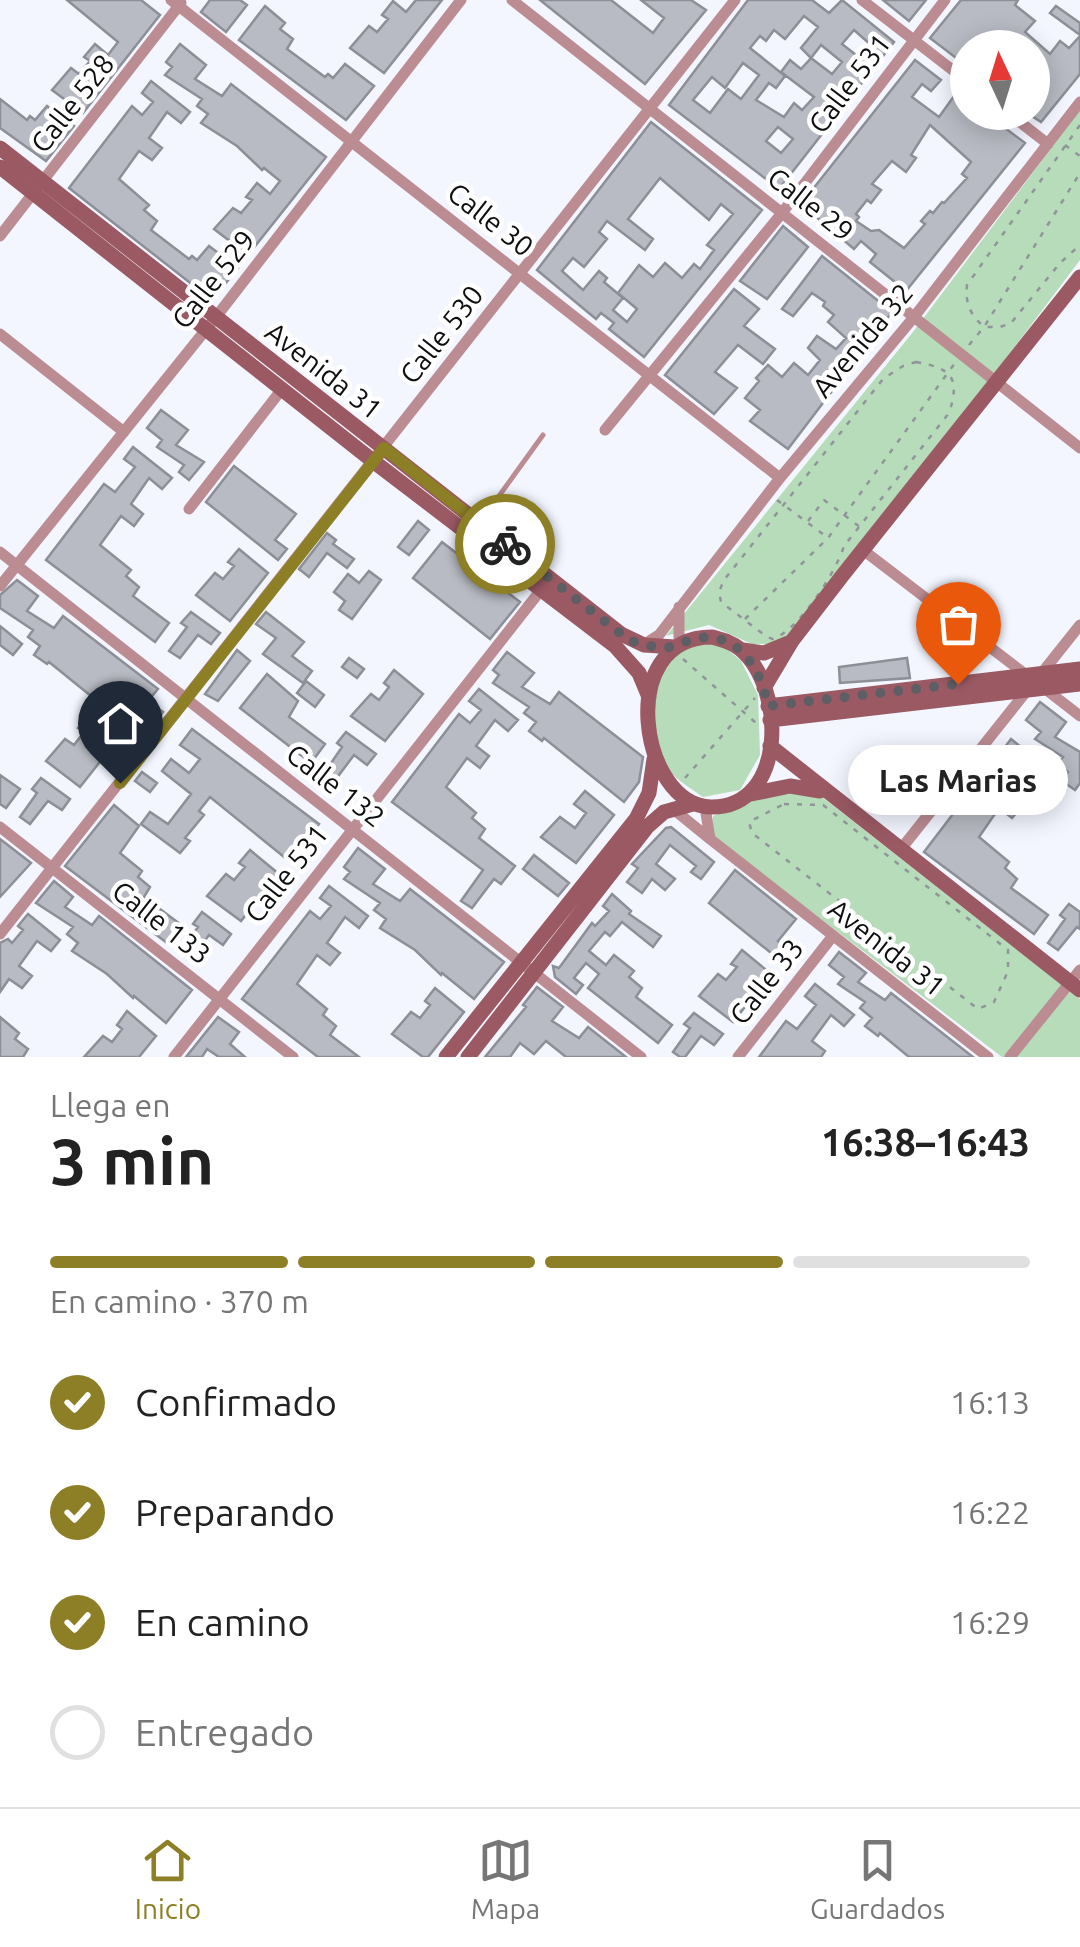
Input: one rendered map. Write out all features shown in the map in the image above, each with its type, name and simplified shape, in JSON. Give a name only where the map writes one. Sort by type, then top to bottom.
[{"type":"main road","name":"Avenida 31","points":[[0,148],[38,187],[545,584],[621,634],[644,644],[675,647],[712,638],[743,650]]},
{"type":"main road","name":"Avenida 31","points":[[0,167],[38,187]]},
{"type":"main road","points":[[767,707],[792,641],[865,538],[998,383],[1080,277]]},
{"type":"main road","name":"Avenida 31","points":[[211,323],[282,389],[479,523],[624,654],[639,673],[649,697]]},
{"type":"main road","points":[[751,794],[766,770],[770,746],[767,707],[743,650],[774,651],[792,641]]},
{"type":"main road","points":[[675,647],[653,674],[649,697],[655,755],[675,791],[699,806]]},
{"type":"main road","points":[[1035,682],[1080,669]]},
{"type":"main road","points":[[767,707],[1035,682],[1080,684]]},
{"type":"main road","points":[[770,746],[1077,981]]},
{"type":"main road","points":[[468,1057],[636,819],[649,793],[655,755]]},
{"type":"main road","points":[[446,1057],[527,969],[648,826],[672,808],[730,804],[751,794],[790,786],[831,794]]},
{"type":"street","name":"Calle 529","points":[[0,586],[211,323],[461,0]]},
{"type":"street","name":"Calle 29","points":[[512,0],[1080,448]]},
{"type":"street","name":"Calle 530","points":[[0,934],[735,0]]},
{"type":"street","points":[[862,0],[950,68]]},
{"type":"street","name":"Calle 531","points":[[605,430],[782,213],[945,0]]},
{"type":"street","name":"Calle 30","points":[[178,2],[780,478]]},
{"type":"street","name":"Calle 528","points":[[0,236],[178,2]]},
{"type":"street","name":"Avenida 32","points":[[644,644],[658,635],[768,492],[914,317],[1080,102]]},
{"type":"street","points":[[1030,130],[1048,144]]},
{"type":"street","points":[[0,334],[124,432]]},
{"type":"street","points":[[189,510],[282,389]]},
{"type":"street","points":[[865,538],[1080,716]]},
{"type":"street","name":"Calle 132","points":[[0,552],[641,1057]]},
{"type":"street","name":"Calle 531","points":[[174,1057],[545,584]]},
{"type":"street","points":[[675,647],[679,607]]},
{"type":"street","points":[[901,849],[1080,625]]},
{"type":"street","points":[[699,806],[710,839]]},
{"type":"street","name":"Avenida 31","points":[[672,808],[988,1057]]},
{"type":"street","name":"Calle 133","points":[[0,827],[292,1057]]},
{"type":"street","name":"Calle 33","points":[[738,1057],[832,937]]},
{"type":"street","points":[[1010,1057],[1077,981]]},
{"type":"lane","points":[[479,523],[543,434]]},
{"type":"path","points":[[1080,125],[967,285],[966,299],[972,315],[984,327],[1011,322],[1080,245]]},
{"type":"path","points":[[1064,144],[1080,156]]},
{"type":"path","points":[[744,620],[828,538],[984,327],[1080,173]]},
{"type":"path","points":[[916,362],[948,373],[954,380],[955,396],[949,413],[865,538],[844,546],[838,567],[785,635],[767,637],[721,602],[721,586],[883,379],[916,362]]},
{"type":"path","points":[[768,492],[828,538]]},
{"type":"path","points":[[808,522],[824,500],[865,538]]},
{"type":"path","points":[[675,647],[742,710],[763,729],[767,707],[758,694],[742,710],[675,791]]},
{"type":"path","points":[[784,804],[822,804],[1008,950],[1008,972],[994,1002],[978,1009],[752,833],[749,822],[784,804]]},
{"type":"green space","points":[[1080,110],[1080,260],[847,569],[790,635],[777,644],[752,644],[709,625],[666,636],[913,332]]},
{"type":"green space","points":[[718,641],[741,661],[758,695],[760,755],[740,790],[703,797],[664,765],[656,745],[654,703],[671,649]]},
{"type":"green space","points":[[773,789],[813,790],[1080,999],[1080,1057],[1002,1057],[711,835],[713,816]]},
{"type":"building","points":[[67,0],[141,0],[160,15],[83,113],[52,90],[71,68],[79,74],[90,61],[84,57],[95,44],[108,55],[118,42]]},
{"type":"building","points":[[210,0],[240,0],[247,5],[226,32],[201,12]]},
{"type":"building","points":[[416,0],[442,0],[384,73],[350,48],[369,26],[377,32],[388,19],[382,15],[393,1],[406,12]]},
{"type":"building","points":[[540,0],[611,0],[653,33],[664,18],[641,0],[691,0],[706,10],[645,84]]},
{"type":"building","points":[[748,0],[812,0],[829,13],[842,0],[894,42],[779,189],[669,105]],"holes":[[[804,16],[818,27],[801,48],[811,58],[801,69],[790,60],[781,72],[814,97],[802,110],[794,103],[784,117],[756,100],[769,83],[776,88],[785,76],[750,48],[760,36],[766,41],[774,30],[785,39]],[[854,30],[871,45],[860,58],[842,44]],[[821,45],[842,62],[832,74],[811,58]],[[743,63],[759,75],[741,99],[728,89],[710,113],[693,100],[712,77],[725,88]],[[778,127],[793,139],[781,153],[766,141]]]},
{"type":"building","points":[[883,0],[926,0],[909,21]]},
{"type":"building","points":[[961,0],[1018,0],[1015,5],[1035,21],[1027,30],[950,30],[950,53],[930,38]]},
{"type":"building","points":[[265,6],[285,23],[280,29],[293,39],[287,49],[325,77],[328,74],[333,78],[345,64],[374,86],[346,120],[239,40]]},
{"type":"building","points":[[1056,6],[1080,23],[1080,35],[1050,13]]},
{"type":"building","points":[[1080,36],[1080,74],[1050,111],[1050,54],[1060,41],[1069,48]]},
{"type":"building","points":[[180,44],[206,65],[195,79],[222,96],[231,84],[326,157],[248,255],[214,229],[233,208],[241,213],[252,200],[246,197],[257,183],[270,194],[280,181],[201,123],[208,114],[197,106],[202,99],[165,75],[172,67],[166,62]]},
{"type":"building","points":[[915,60],[941,80],[931,91],[922,84],[912,97],[939,117],[950,102],[950,130],[1008,130],[1025,143],[906,291],[870,262],[876,254],[861,241],[854,249],[801,204]],"holes":[[[930,125],[971,162],[962,174],[967,178],[933,213],[930,211],[921,221],[925,224],[904,248],[879,230],[871,231],[856,221],[856,214],[867,200],[871,203],[881,190],[872,184],[892,161],[906,172],[916,158],[911,155]]]},
{"type":"building","points":[[151,81],[190,112],[181,123],[167,112],[149,138],[162,148],[152,160],[139,151],[119,179],[149,205],[144,210],[157,221],[151,230],[189,259],[192,256],[197,260],[209,246],[238,268],[212,300],[69,188],[132,106],[142,115],[153,102],[142,93]]},
{"type":"building","points":[[0,99],[27,120],[30,116],[35,120],[47,106],[74,126],[46,161],[0,128]]},
{"type":"building","points":[[651,122],[762,210],[644,357],[609,329],[614,323],[601,313],[596,319],[537,270]],"holes":[[[660,178],[709,220],[721,204],[733,214],[707,245],[714,250],[700,269],[694,264],[682,278],[665,263],[653,277],[639,265],[618,293],[637,309],[627,322],[613,310],[623,298],[604,282],[607,278],[599,271],[583,290],[562,271],[573,258],[584,267],[607,239],[599,232],[607,221],[645,250],[653,239],[628,219]]]},
{"type":"building","points":[[783,226],[808,247],[767,299],[740,281]]},
{"type":"building","points":[[822,256],[892,312],[788,449],[750,421],[760,410],[745,398],[768,365],[782,377],[794,363],[808,375],[820,360],[808,348],[817,336],[836,349],[846,338],[828,322],[834,315],[823,306],[825,302],[812,293],[793,316],[782,309]]},
{"type":"building","points":[[734,289],[759,309],[744,326],[775,349],[763,364],[738,345],[715,372],[737,388],[714,414],[665,375]]},
{"type":"building","points":[[161,410],[188,430],[176,445],[204,462],[189,480],[179,472],[184,465],[157,447],[162,440],[147,428]]},
{"type":"building","points":[[133,447],[172,478],[162,489],[149,478],[131,504],[143,514],[134,526],[121,516],[100,545],[131,570],[126,576],[139,587],[133,596],[169,623],[155,642],[46,560],[104,484],[115,492],[135,467],[124,459]]},
{"type":"building","points":[[234,466],[296,514],[275,540],[287,549],[278,560],[206,502]]},
{"type":"building","points":[[418,521],[429,530],[409,555],[398,547]]},
{"type":"building","points":[[327,533],[336,540],[333,544],[354,559],[347,568],[327,553],[309,577],[299,569]]},
{"type":"building","points":[[442,542],[520,602],[490,639],[413,578]]},
{"type":"building","points":[[239,549],[268,573],[230,621],[196,595],[215,573],[223,579],[234,566],[228,562]]},
{"type":"building","points":[[369,571],[381,580],[352,619],[339,610],[345,601],[334,592],[348,574],[359,583]]},
{"type":"building","points":[[17,580],[38,596],[27,611],[54,628],[63,616],[158,689],[148,701],[163,712],[148,730],[134,719],[128,726],[49,662],[34,655],[40,646],[28,637],[33,630],[0,608],[0,595]]},
{"type":"building","points":[[191,612],[220,633],[211,644],[198,635],[180,658],[169,651],[187,627],[181,623]]},
{"type":"building","points":[[266,612],[304,642],[292,656],[312,671],[303,683],[263,654],[276,638],[256,624]]},
{"type":"building","points":[[0,626],[22,644],[13,655],[0,645]]},
{"type":"building","points":[[237,650],[250,661],[218,701],[205,694]]},
{"type":"building","points":[[507,652],[534,673],[522,687],[550,704],[559,692],[643,757],[639,782],[624,802],[544,738],[542,741],[529,731],[536,722],[524,713],[529,707],[493,683],[499,675],[493,670]]},
{"type":"building","points":[[349,658],[364,669],[357,678],[342,667]]},
{"type":"building","points":[[907,658],[910,678],[840,683],[839,667]]},
{"type":"building","points":[[394,670],[423,694],[385,741],[351,716],[371,694],[379,700],[389,687],[384,683]]},
{"type":"building","points":[[267,674],[298,701],[289,717],[325,744],[311,763],[240,708]]},
{"type":"building","points":[[306,681],[324,695],[315,707],[297,693]]},
{"type":"building","points":[[479,689],[518,720],[508,731],[495,720],[476,746],[489,756],[480,768],[467,758],[446,787],[476,813],[472,818],[485,829],[479,838],[515,866],[501,884],[494,879],[472,908],[461,901],[483,870],[392,802],[459,714],[470,723],[481,710],[469,701]]},
{"type":"building","points":[[1040,702],[1066,722],[1055,737],[1080,752],[1080,783],[1075,790],[1062,781],[1068,772],[1057,764],[1063,757],[1035,739],[1041,732],[1026,720]]},
{"type":"building","points":[[89,715],[118,739],[80,787],[46,761],[65,739],[74,745],[84,732],[78,728]]},
{"type":"building","points":[[192,729],[319,824],[289,861],[210,797],[199,811],[204,815],[185,838],[190,841],[180,853],[141,824],[150,812],[168,824],[191,794],[162,771],[171,759],[189,773],[200,759],[180,745]]},
{"type":"building","points":[[346,732],[376,754],[367,765],[354,755],[336,779],[325,772],[342,747],[337,743]]},
{"type":"building","points":[[1011,739],[1050,770],[1041,780],[1027,770],[1009,796],[1022,806],[1012,818],[999,808],[979,837],[1009,862],[1005,868],[1017,879],[1011,888],[1048,915],[1034,934],[924,852],[982,776],[993,784],[1013,759],[1002,751]]},
{"type":"building","points":[[142,772],[157,783],[150,792],[135,781]]},
{"type":"building","points":[[0,775],[20,789],[6,808],[0,804]]},
{"type":"building","points":[[41,778],[70,799],[62,810],[48,801],[30,824],[20,817],[37,793],[32,789]]},
{"type":"building","points":[[585,791],[614,815],[576,863],[541,837],[560,817],[575,828],[586,813],[574,804]]},
{"type":"building","points":[[114,805],[139,826],[120,853],[142,871],[138,877],[150,887],[144,897],[180,924],[167,943],[65,866]]},
{"type":"building","points":[[671,827],[714,862],[701,879],[691,872],[696,866],[670,845],[656,864],[675,879],[665,890],[652,879],[642,893],[627,882],[638,868],[632,864]]},
{"type":"building","points":[[0,839],[31,863],[0,897]]},
{"type":"building","points":[[358,848],[385,869],[373,884],[400,901],[410,889],[504,962],[474,999],[415,950],[380,928],[386,919],[374,910],[380,903],[344,879],[350,872],[344,867]]},
{"type":"building","points":[[250,850],[279,874],[241,921],[207,896],[226,874],[234,880],[245,867],[239,863]]},
{"type":"building","points":[[534,855],[569,883],[558,896],[523,869]]},
{"type":"building","points":[[735,870],[796,919],[778,941],[790,950],[781,961],[709,903]]},
{"type":"building","points":[[54,881],[73,897],[65,907],[92,925],[99,916],[192,990],[166,1023],[107,974],[72,951],[78,943],[67,934],[73,927],[36,903]]},
{"type":"building","points":[[329,886],[368,916],[359,928],[345,917],[327,943],[340,953],[330,965],[317,955],[297,984],[327,1009],[323,1015],[336,1026],[330,1035],[359,1057],[318,1057],[242,999],[310,911],[320,919],[331,906],[320,898]]},
{"type":"building","points":[[612,894],[631,911],[629,914],[661,936],[653,947],[622,922],[610,936],[605,932],[589,951],[606,965],[614,955],[634,971],[629,977],[642,988],[636,997],[672,1025],[658,1043],[588,988],[599,974],[586,963],[574,978],[583,985],[576,994],[555,977],[553,966],[559,968],[592,923],[595,926],[609,911],[603,906]]},
{"type":"building","points":[[1069,904],[1080,912],[1080,929],[1077,927],[1058,950],[1048,943],[1065,919],[1060,915]]},
{"type":"building","points":[[202,912],[231,934],[223,945],[209,935],[191,959],[181,952],[198,927],[193,924]]},
{"type":"building","points":[[28,914],[60,940],[51,951],[37,941],[19,966],[32,976],[22,988],[9,979],[0,992],[0,943],[8,939],[12,943],[23,930],[18,926]]},
{"type":"building","points":[[742,950],[771,974],[733,1022],[699,996],[718,974],[726,980],[737,967],[731,964]]},
{"type":"building","points":[[839,952],[866,973],[858,982],[885,1000],[891,993],[973,1057],[909,1057],[865,1026],[872,1018],[860,1008],[865,1002],[838,984],[844,977],[829,965]]},
{"type":"building","points":[[815,984],[854,1015],[844,1026],[831,1015],[812,1041],[825,1051],[821,1057],[759,1057],[786,1021],[797,1029],[816,1005],[805,996]]},
{"type":"building","points":[[537,987],[563,1007],[552,1021],[579,1038],[588,1027],[626,1057],[566,1057],[546,1041],[534,1054],[520,1043],[510,1057],[485,1057],[526,1007],[523,1005]]},
{"type":"building","points":[[435,988],[464,1012],[428,1057],[423,1057],[392,1034],[411,1012],[420,1018],[430,1005],[425,1001]]},
{"type":"building","points":[[127,1011],[156,1036],[139,1057],[84,1057],[103,1036],[112,1042],[122,1029],[117,1025]]},
{"type":"building","points":[[694,1013],[723,1034],[714,1045],[701,1036],[685,1057],[680,1057],[673,1052],[690,1028],[684,1024]]},
{"type":"building","points":[[0,1017],[19,1033],[15,1039],[28,1049],[23,1057],[0,1057]]},
{"type":"building","points":[[218,1017],[239,1032],[230,1044],[245,1057],[219,1057],[207,1049],[202,1057],[186,1057]]},
{"type":"way so far","points":[[505,544],[629,640],[675,646],[701,637],[734,644],[752,662],[768,706],[958,684]]},
{"type":"place","name":"Las Marias","points":[[958,684]]},
{"type":"route","points":[[120,783],[384,448],[505,544]]}]
